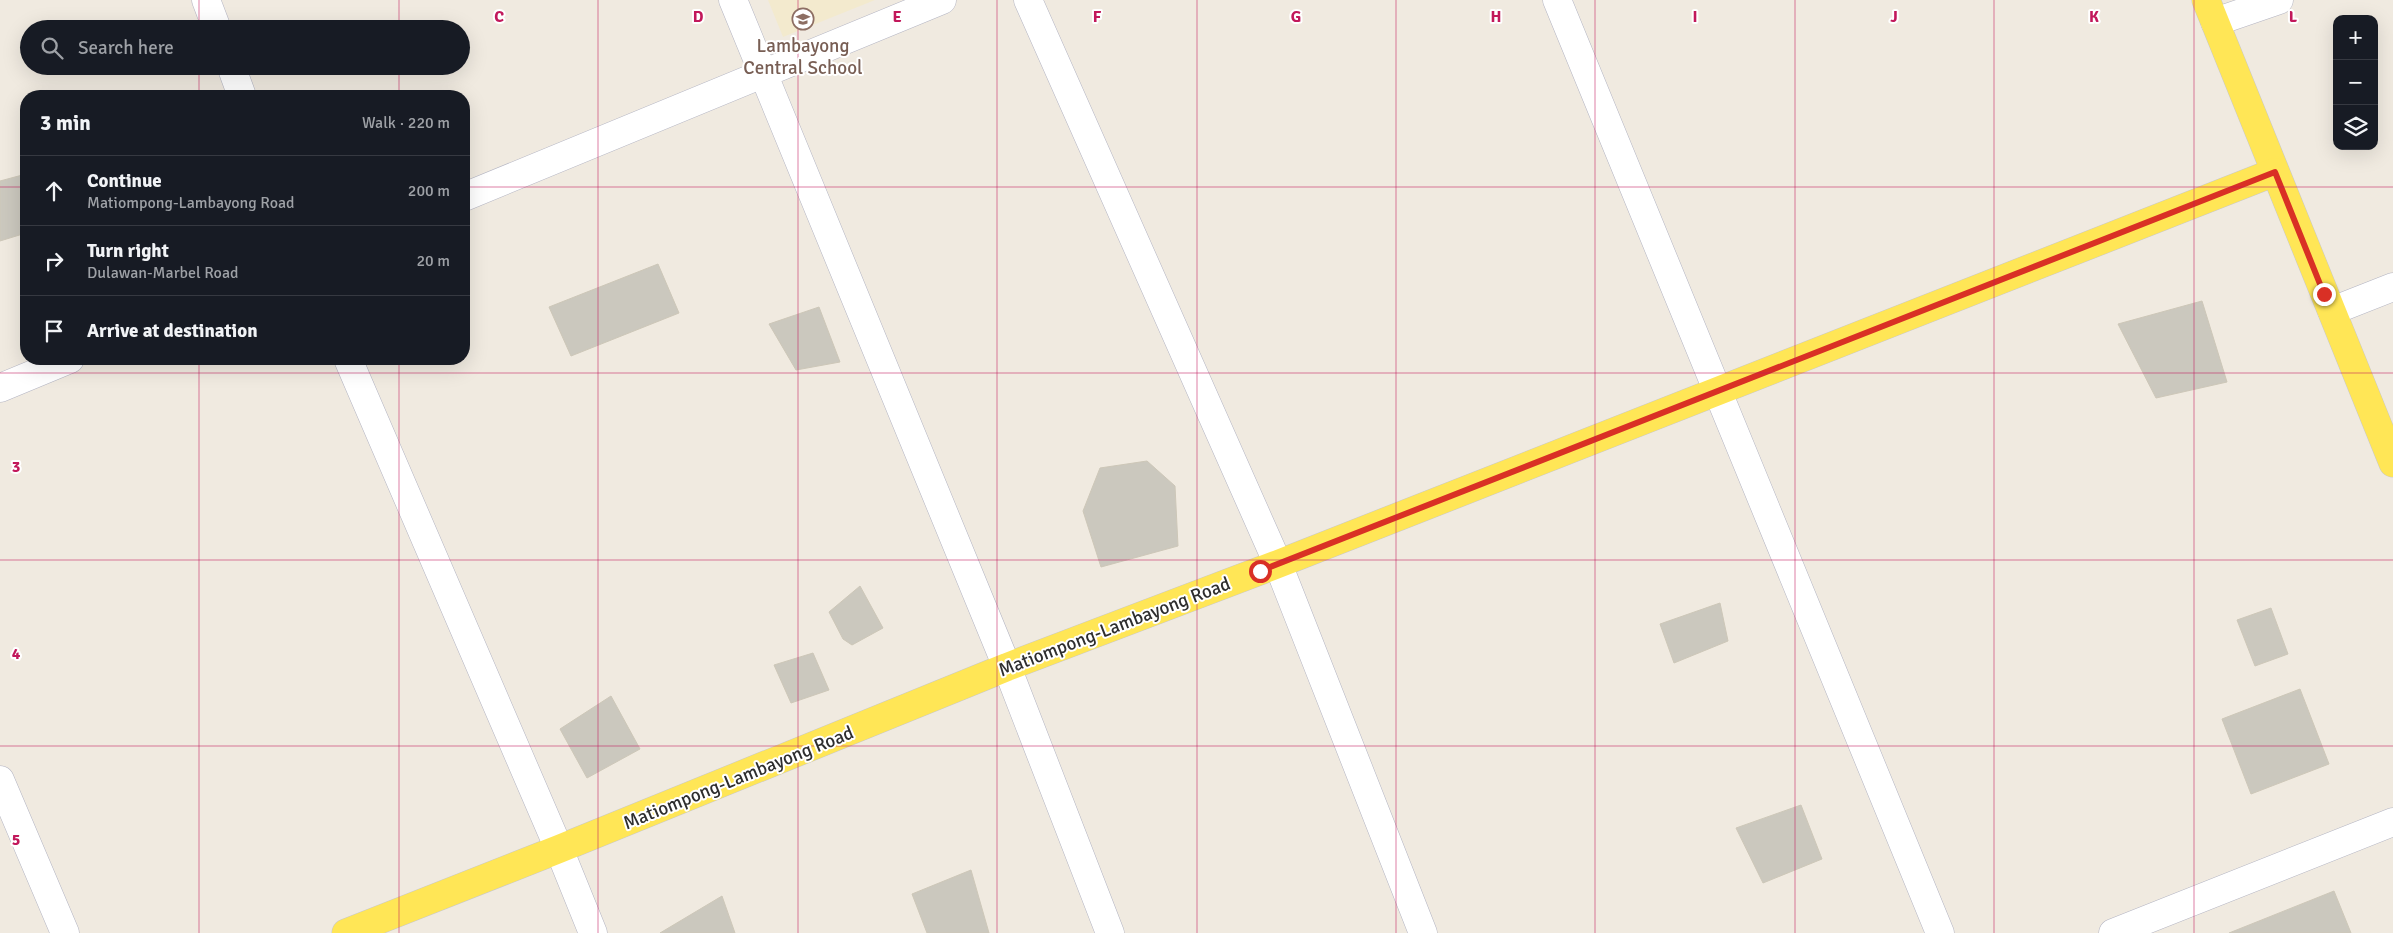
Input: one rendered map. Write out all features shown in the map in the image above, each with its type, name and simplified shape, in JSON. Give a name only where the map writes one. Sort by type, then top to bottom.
[{"type":"main road","points":[[2211,11],[2393,462]]},
{"type":"main road","name":"Matiompong-Lambayong Road","points":[[346,933],[559,849],[1007,667],[1278,564],[1719,392],[2275,172]]},
{"type":"street","points":[[206,0],[213,20]]},
{"type":"street","points":[[733,0],[1007,667],[1110,933]]},
{"type":"street","points":[[470,195],[942,0]]},
{"type":"street","points":[[1028,0],[1278,564],[1423,933]]},
{"type":"street","points":[[1557,0],[1940,933]]},
{"type":"street","points":[[2211,11],[2279,0]]},
{"type":"street","points":[[234,75],[240,90]]},
{"type":"street","points":[[2332,311],[2393,287]]},
{"type":"street","points":[[0,388],[56,365]]},
{"type":"street","points":[[351,365],[559,849],[593,933]]},
{"type":"street","points":[[0,780],[65,933]]},
{"type":"street","points":[[2113,933],[2393,822]]},
{"type":"shaded area","name":"Lambayong Central School","points":[[768,0],[875,0],[783,37]]},
{"type":"building","points":[[20,176],[20,235],[0,241],[0,181]]},
{"type":"building","points":[[658,264],[679,313],[571,356],[549,307]]},
{"type":"building","points":[[2202,301],[2227,382],[2156,398],[2118,324]]},
{"type":"building","points":[[819,307],[840,362],[796,370],[769,324]]},
{"type":"building","points":[[1147,461],[1175,486],[1178,546],[1101,567],[1083,511],[1100,468]]},
{"type":"building","points":[[860,586],[883,628],[852,645],[843,639],[829,612]]},
{"type":"building","points":[[1720,603],[1728,641],[1674,663],[1660,624]]},
{"type":"building","points":[[2271,608],[2288,654],[2255,666],[2237,620]]},
{"type":"building","points":[[813,653],[829,690],[791,703],[774,665]]},
{"type":"building","points":[[2300,689],[2329,764],[2251,794],[2222,719]]},
{"type":"building","points":[[611,696],[640,749],[587,778],[560,729]]},
{"type":"building","points":[[1801,805],[1822,859],[1763,883],[1736,828]]},
{"type":"building","points":[[971,870],[989,933],[927,933],[912,894]]},
{"type":"building","points":[[2334,891],[2351,933],[2229,933]]},
{"type":"building","points":[[722,896],[735,933],[660,933]]},
{"type":"place","name":"Lambayong Central School","points":[[803,19]]},
{"type":"route","points":[[1260,571],[2275,172],[2324,294]]}]
